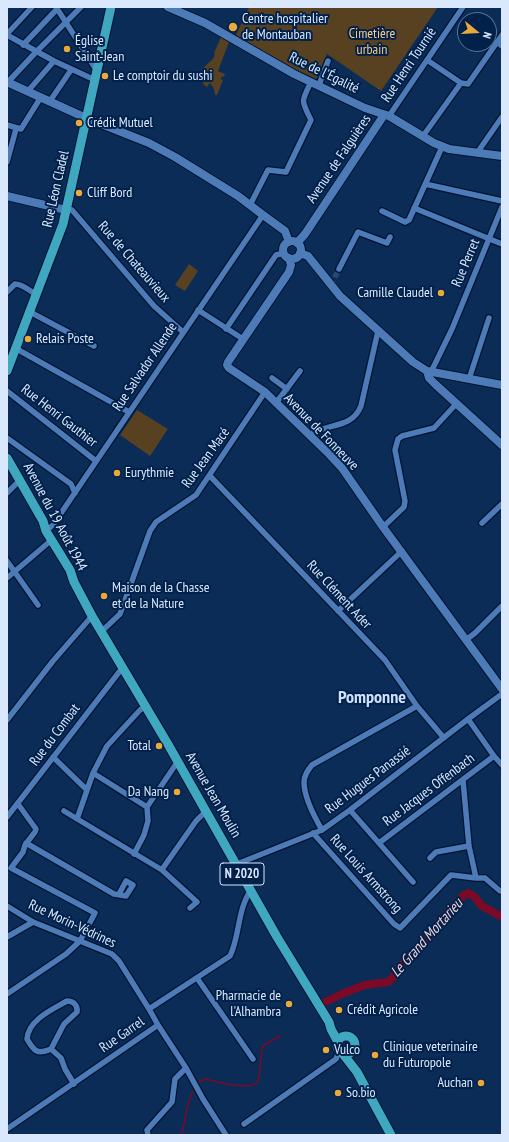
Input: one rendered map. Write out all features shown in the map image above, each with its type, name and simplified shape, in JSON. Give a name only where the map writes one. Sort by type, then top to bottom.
[{"type":"main road","name":"Rue Léon Cladel","points":[[7,371],[56,242],[66,209],[111,7]]},
{"type":"main road","name":"Avenue du 19 Août 1944","points":[[7,458],[43,521],[51,542]]},
{"type":"main road","name":"Avenue du 19 Août 1944","points":[[7,468],[51,542],[63,564],[66,574],[74,582]]},
{"type":"main road","name":"Avenue Jean Moulin","points":[[74,582],[92,616],[178,761],[302,979],[329,1022],[331,1029],[343,1047],[391,1135]]},
{"type":"street","points":[[32,7],[7,35],[71,70],[96,75]]},
{"type":"street","points":[[81,7],[8,82],[86,118],[149,143],[203,174],[250,205],[285,231],[293,242],[300,247],[300,253],[297,257],[276,255],[226,328]]},
{"type":"street","name":"Rue de l'Égalité","points":[[168,7],[205,23],[273,63],[365,108],[386,116]]},
{"type":"street","name":"Rue Henri Tournié","points":[[386,116],[463,7]]},
{"type":"street","points":[[23,45],[57,8],[96,75]]},
{"type":"street","points":[[427,60],[461,83],[468,84],[499,44],[502,35]]},
{"type":"street","points":[[28,91],[54,61]]},
{"type":"street","points":[[250,205],[268,170],[286,172],[311,120],[302,99],[315,84],[328,61]]},
{"type":"street","points":[[50,101],[71,70]]},
{"type":"street","points":[[423,136],[461,83]]},
{"type":"street","points":[[7,125],[16,129],[22,129],[41,97]]},
{"type":"street","name":"Avenue de Falguières","points":[[293,242],[313,222],[386,116],[442,147],[502,156]]},
{"type":"street","points":[[477,153],[499,126],[502,117]]},
{"type":"street","points":[[7,162],[16,129]]},
{"type":"street","points":[[382,211],[406,222],[408,220],[442,147]]},
{"type":"street","points":[[425,184],[502,201]]},
{"type":"street","points":[[7,196],[66,209]]},
{"type":"street","name":"Rue Perret","points":[[429,371],[452,328],[502,207]]},
{"type":"street","points":[[414,208],[502,244]]},
{"type":"street","name":"Rue de Chateauvieux","points":[[66,209],[72,210],[154,306],[183,332]]},
{"type":"street","name":"Rue Salvador Allende","points":[[46,531],[53,525],[75,493],[263,215]]},
{"type":"street","points":[[339,269],[358,232],[387,243],[390,237]]},
{"type":"street","points":[[287,255],[284,247],[293,242]]},
{"type":"street","points":[[300,253],[308,256],[340,296],[413,362],[429,371],[502,385]]},
{"type":"street","name":"Avenue de Fonneuve","points":[[287,255],[291,265],[289,272],[227,365],[231,370],[265,392],[342,468],[383,527],[502,689]]},
{"type":"street","points":[[7,292],[15,284],[19,284],[30,292],[36,294]]},
{"type":"street","points":[[198,310],[243,339]]},
{"type":"street","points":[[30,312],[94,346]]},
{"type":"street","points":[[469,379],[489,318]]},
{"type":"street","points":[[309,435],[352,420],[358,413],[361,406],[378,331]]},
{"type":"street","points":[[15,348],[129,412]]},
{"type":"street","points":[[276,403],[300,371]]},
{"type":"street","points":[[429,371],[429,378],[502,445]]},
{"type":"street","points":[[272,378],[288,389]]},
{"type":"street","name":"Rue Henri Gauthier","points":[[7,391],[96,461]]},
{"type":"street","name":"Rue Jean Macé","points":[[102,631],[120,614],[150,531],[156,522],[196,495],[265,392]]},
{"type":"street","points":[[383,527],[388,524],[404,507],[406,501],[395,450],[398,439],[402,436],[434,428],[457,404]]},
{"type":"street","points":[[7,438],[68,482],[74,488],[75,493]]},
{"type":"street","name":"Rue Clément Ader","points":[[210,476],[385,660],[417,706],[444,738]]},
{"type":"street","points":[[68,482],[81,483]]},
{"type":"street","points":[[7,493],[16,484]]},
{"type":"street","points":[[482,523],[502,504]]},
{"type":"street","points":[[7,578],[51,542]]},
{"type":"street","points":[[338,611],[402,551]]},
{"type":"street","points":[[7,561],[38,605]]},
{"type":"street","points":[[466,640],[502,606]]},
{"type":"street","points":[[7,720],[53,661],[92,616]]},
{"type":"street","name":"Rue du Combat","points":[[7,817],[122,667]]},
{"type":"street","name":"Rue Hugues Panassié","points":[[237,864],[322,830],[502,694]]},
{"type":"street","points":[[77,819],[93,773],[107,746],[140,710],[146,706]]},
{"type":"street","points":[[322,830],[306,793],[304,781],[307,772],[312,765],[417,706]]},
{"type":"street","points":[[468,719],[502,765]]},
{"type":"street","name":"Rue Jacques Offenbach","points":[[379,843],[494,756]]},
{"type":"street","points":[[53,757],[87,790]]},
{"type":"street","points":[[134,854],[144,835],[148,821],[146,807],[178,761]]},
{"type":"street","points":[[93,773],[146,807]]},
{"type":"street","points":[[463,780],[469,846],[476,878],[485,878],[500,892],[502,891]]},
{"type":"street","points":[[7,994],[66,954],[80,941],[95,913],[11,868],[23,852],[26,843],[36,829],[18,804]]},
{"type":"street","points":[[350,810],[413,882]]},
{"type":"street","points":[[64,811],[134,854],[163,869],[196,902],[190,908]]},
{"type":"street","points":[[163,869],[196,821],[206,811]]},
{"type":"street","name":"Rue Louis Armstrong","points":[[313,833],[394,924],[400,928],[451,875],[476,878]]},
{"type":"street","points":[[26,843],[114,894],[118,894]]},
{"type":"street","points":[[430,858],[436,852],[469,846]]},
{"type":"street","name":"Rue Garrel","points":[[7,1129],[158,1025],[149,1009],[230,956],[246,896],[251,890]]},
{"type":"street","name":"Rue Morin-Védrines","points":[[7,906],[33,922],[112,954],[119,961],[149,1009]]},
{"type":"street","points":[[7,937],[33,922]]},
{"type":"street","points":[[197,978],[253,1059]]},
{"type":"street","points":[[67,1002],[73,1002],[78,1008],[77,1012],[64,1024],[51,1049],[40,1052],[36,1051],[27,1039],[29,1029],[52,1010],[67,1002]]},
{"type":"street","points":[[158,1025],[186,1068],[203,1099],[226,1135]]},
{"type":"street","points":[[244,1124],[336,1059],[343,1047]]},
{"type":"street","points":[[51,1049],[61,1058],[65,1069],[74,1084]]},
{"type":"street","points":[[148,1135],[147,1130],[172,1102],[175,1079],[186,1068]]},
{"type":"green space","name":"Cimetière urbain","points":[[249,7],[438,7],[381,91],[327,54],[317,78],[313,80],[283,65],[236,35]]},
{"type":"green space","points":[[221,37],[229,42],[218,71],[225,74],[224,77],[222,76],[221,79],[223,80],[217,95],[215,95],[214,89],[210,83],[207,87],[204,85],[201,78],[204,68],[215,55],[214,51]]},
{"type":"green space","points":[[189,264],[198,271],[185,291],[175,285]]},
{"type":"green space","points":[[137,410],[168,429],[150,456],[120,435]]},
{"type":"waterway","name":"Le Grand Mortarieu","points":[[325,1002],[365,985],[388,982],[392,979],[400,966],[429,937],[441,920],[464,895],[468,893],[474,896],[482,906],[502,917]]},
{"type":"waterway","name":"Le Grand Mortarieu","points":[[199,1082],[205,1079],[231,1085],[249,1086],[257,1083],[262,1048],[264,1045],[280,1036]]},
{"type":"waterway","name":"Le Grand Mortarieu","points":[[181,1135],[189,1101],[194,1089]]},
{"type":"tunnel","points":[[331,285],[339,269]]},
{"type":"place","name":"Centre hospitalier de Montauban","points":[[233,27]]},
{"type":"place","name":"Église Saint-Jean","points":[[67,49]]},
{"type":"place","name":"Le comptoir du sushi","points":[[105,76]]},
{"type":"place","name":"Crédit Mutuel","points":[[79,123]]},
{"type":"place","name":"Cliff Bord","points":[[79,193]]},
{"type":"place","name":"Camille Claudel","points":[[441,293]]},
{"type":"place","name":"Relais Poste","points":[[28,339]]},
{"type":"place","name":"Eurythmie","points":[[117,473]]},
{"type":"place","name":"Maison de la Chasse et de la Nature","points":[[104,596]]},
{"type":"place","name":"Total","points":[[159,746]]},
{"type":"place","name":"Da Nang","points":[[177,792]]},
{"type":"place","name":"Pharmacie de l'Alhambra","points":[[289,1004]]},
{"type":"place","name":"Crédit Agricole","points":[[339,1010]]},
{"type":"place","name":"Vulco","points":[[326,1050]]},
{"type":"place","name":"Clinique veterinaire du Futuropole","points":[[375,1055]]},
{"type":"place","name":"Auchan","points":[[481,1083]]},
{"type":"place","name":"So.bio","points":[[338,1093]]},
{"type":"district","name":"Pomponne","points":[[372,698]]}]
